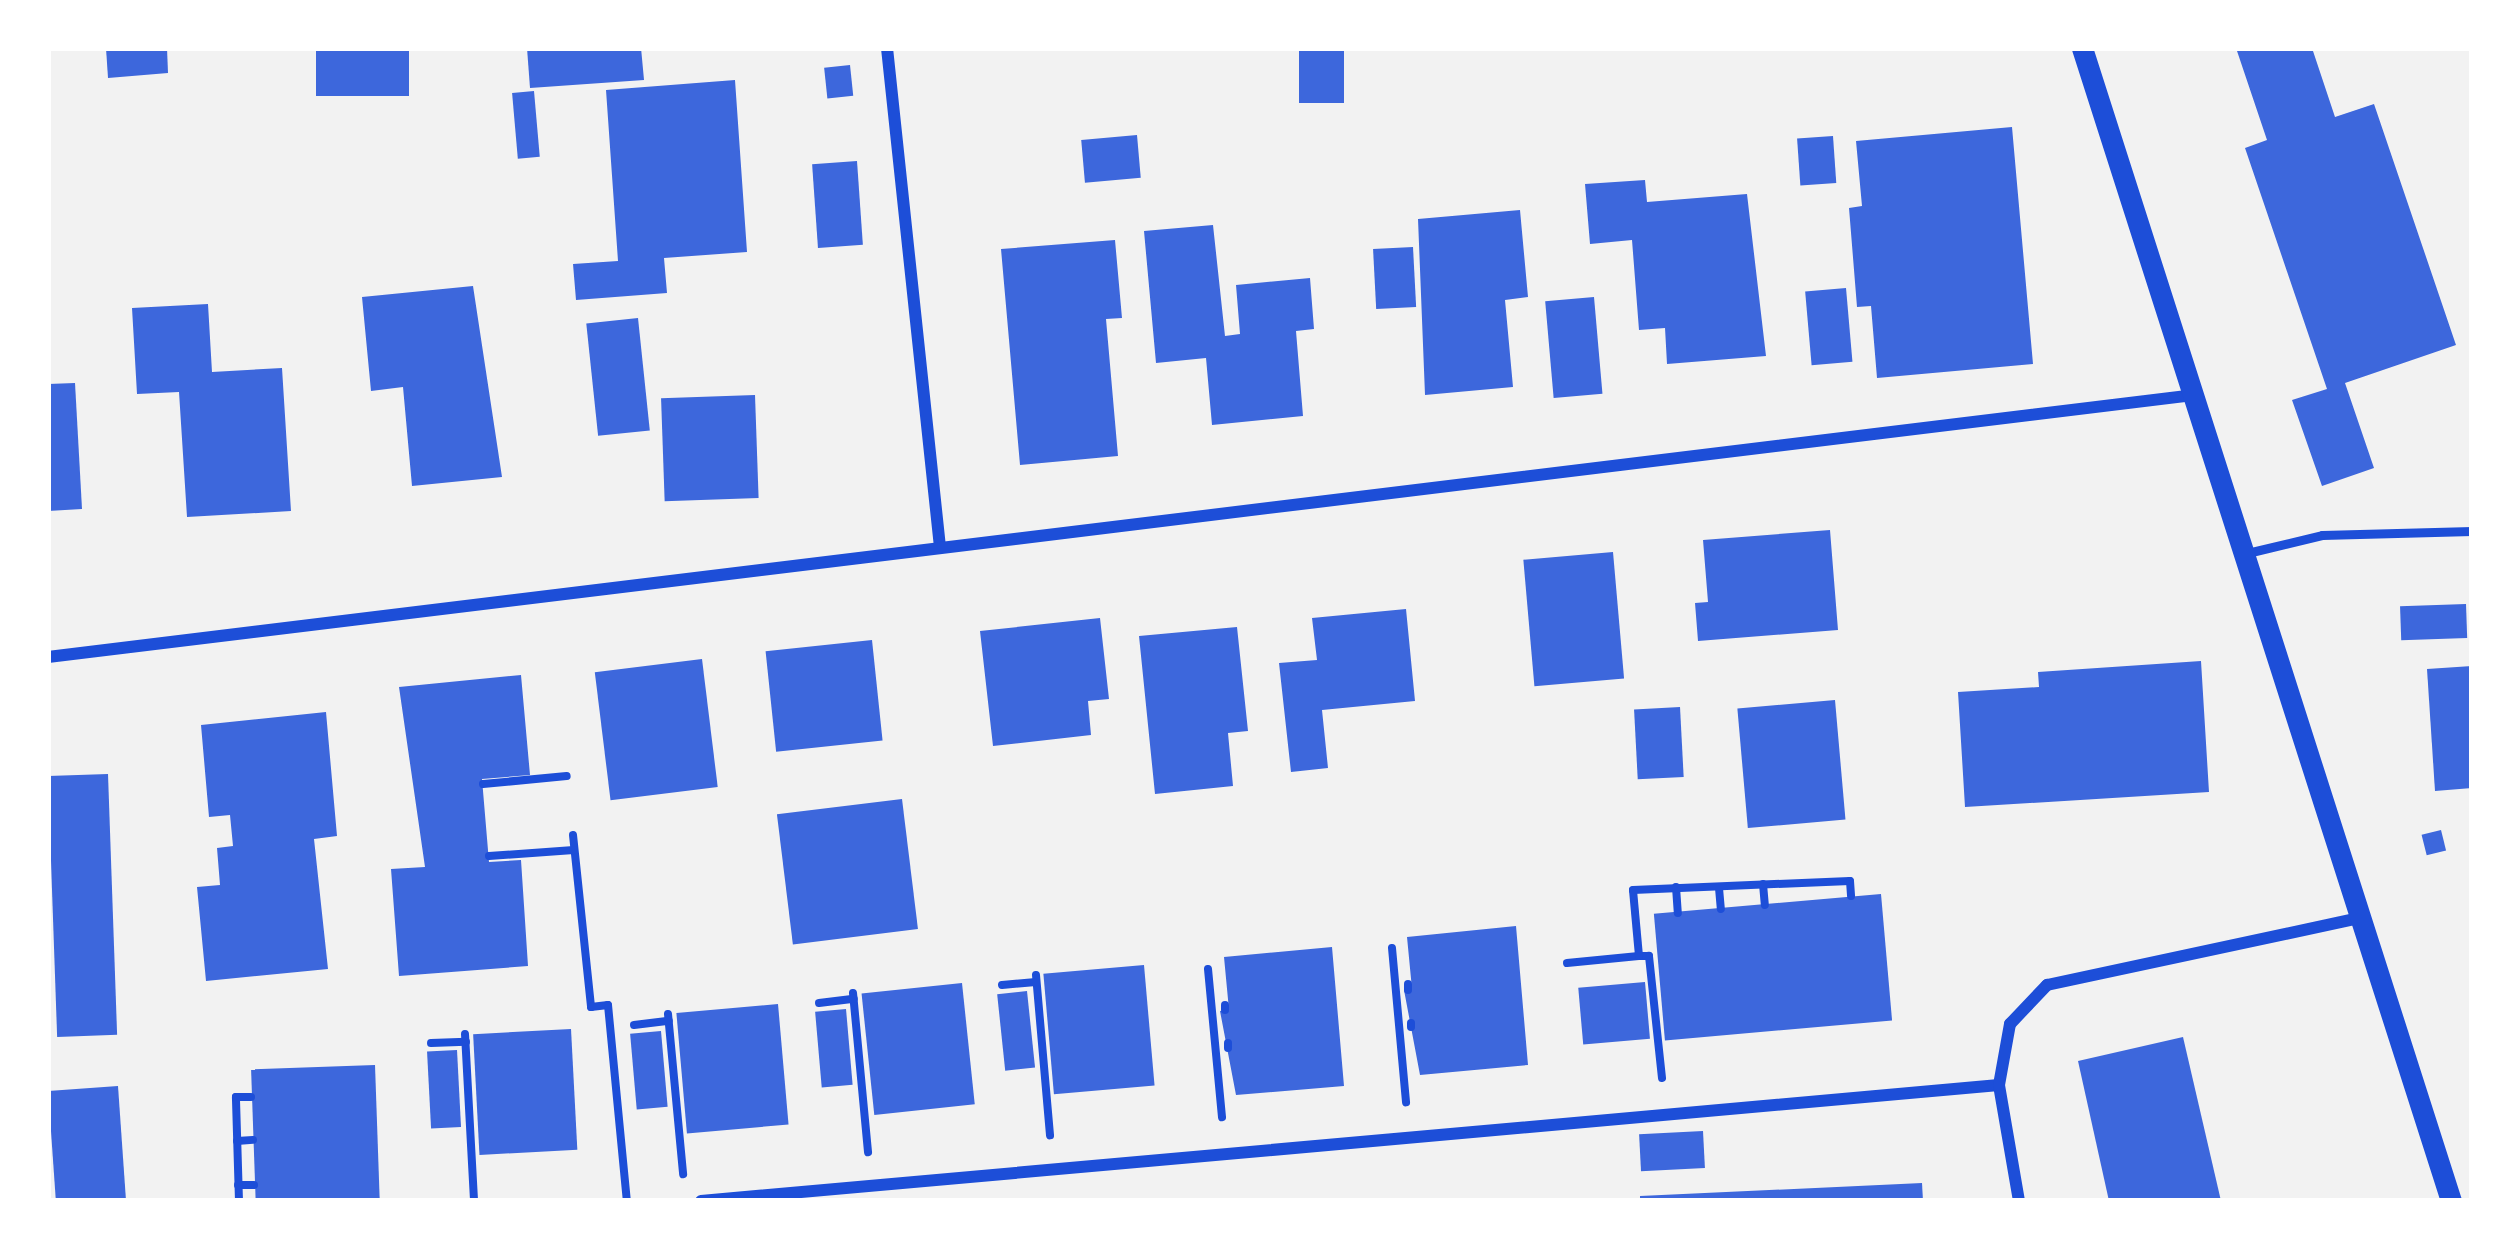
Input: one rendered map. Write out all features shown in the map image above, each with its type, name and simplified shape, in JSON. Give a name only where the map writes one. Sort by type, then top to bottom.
[{"type":"street","points":[[887,48],[940,547]]},
{"type":"street","points":[[2082,48],[2451,1201]]},
{"type":"street","points":[[48,657],[2192,395]]},
{"type":"street","points":[[2019,1201],[1999,1084],[2010,1024],[2047,985],[2360,918]]},
{"type":"street","points":[[701,1201],[1999,1084]]},
{"type":"lane","points":[[2243,554],[2321,535],[2472,531]]},
{"type":"path","points":[[483,784],[567,776]]},
{"type":"path","points":[[573,835],[591,1007],[608,1005],[627,1201]]},
{"type":"path","points":[[489,856],[574,850]]},
{"type":"path","points":[[1639,956],[1633,890],[1850,881],[1851,896]]},
{"type":"path","points":[[1763,884],[1765,904]]},
{"type":"path","points":[[1805,885],[1808,901]]},
{"type":"path","points":[[1676,887],[1678,913]]},
{"type":"path","points":[[1719,888],[1721,909]]},
{"type":"path","points":[[1392,948],[1409,1138]]},
{"type":"path","points":[[1567,963],[1649,956],[1665,1114]]},
{"type":"path","points":[[1208,969],[1226,1154]]},
{"type":"path","points":[[1002,985],[1036,978],[1042,1004],[1053,1170]]},
{"type":"path","points":[[1395,986],[1410,986]]},
{"type":"path","points":[[819,1003],[853,996],[865,1083],[871,1186]]},
{"type":"path","points":[[1211,1006],[1226,1007]]},
{"type":"path","points":[[634,1024],[668,1018],[680,1104],[683,1182]]},
{"type":"path","points":[[1399,1029],[1413,1026]]},
{"type":"path","points":[[431,1043],[465,1038],[474,1201]]},
{"type":"path","points":[[1215,1049],[1229,1046]]},
{"type":"path","points":[[238,1201],[236,1097],[251,1097]]},
{"type":"path","points":[[237,1141],[254,1140]]},
{"type":"path","points":[[238,1185],[254,1185]]},
{"type":"building","points":[[106,48],[167,48],[168,73],[108,78]]},
{"type":"building","points":[[316,48],[409,48],[409,96],[316,96]]},
{"type":"building","points":[[527,48],[641,48],[644,80],[530,88]]},
{"type":"building","points":[[1299,48],[1344,48],[1344,103],[1299,103]]},
{"type":"building","points":[[2236,48],[2312,48],[2335,117],[2374,104],[2456,345],[2345,383],[2374,468],[2322,486],[2292,400],[2327,389],[2245,148],[2267,140]]},
{"type":"building","points":[[850,65],[853,96],[827,99],[824,68]]},
{"type":"building","points":[[735,80],[747,252],[664,258],[667,293],[576,300],[573,264],[618,261],[606,90]]},
{"type":"building","points":[[534,91],[540,157],[518,159],[512,93]]},
{"type":"building","points":[[2012,127],[2033,364],[1877,378],[1871,306],[1857,307],[1849,208],[1862,206],[1856,141]]},
{"type":"building","points":[[1137,135],[1141,178],[1085,183],[1081,140]]},
{"type":"building","points":[[1833,136],[1836,183],[1800,185],[1797,139]]},
{"type":"building","points":[[857,161],[863,245],[818,248],[812,164]]},
{"type":"building","points":[[1645,180],[1647,202],[1747,194],[1766,356],[1667,364],[1665,328],[1639,330],[1632,240],[1590,244],[1585,184]]},
{"type":"building","points":[[1520,210],[1528,297],[1505,300],[1513,387],[1425,395],[1418,219]]},
{"type":"building","points":[[1213,225],[1225,336],[1240,334],[1236,285],[1310,278],[1314,329],[1296,331],[1303,416],[1212,425],[1206,358],[1156,363],[1144,231]]},
{"type":"building","points":[[1115,240],[1122,318],[1106,319],[1118,456],[1020,465],[1001,249]]},
{"type":"building","points":[[1413,247],[1416,307],[1376,309],[1373,249]]},
{"type":"building","points":[[473,286],[502,477],[412,486],[403,387],[371,391],[362,297]]},
{"type":"building","points":[[1846,288],[1852,362],[1812,365],[1805,292]]},
{"type":"building","points":[[1594,297],[1602,394],[1554,398],[1545,301]]},
{"type":"building","points":[[208,304],[212,372],[282,368],[291,511],[187,517],[179,392],[137,394],[132,308]]},
{"type":"building","points":[[638,318],[650,430],[598,436],[586,323]]},
{"type":"building","points":[[75,383],[82,509],[48,511],[48,384]]},
{"type":"building","points":[[755,395],[759,498],[665,501],[661,398]]},
{"type":"building","points":[[1830,530],[1838,630],[1698,641],[1695,603],[1708,602],[1703,540]]},
{"type":"building","points":[[1613,552],[1624,679],[1534,686],[1523,560]]},
{"type":"building","points":[[2466,604],[2467,638],[2401,640],[2400,606]]},
{"type":"building","points":[[1406,609],[1415,701],[1322,710],[1328,768],[1291,772],[1279,663],[1317,660],[1312,618]]},
{"type":"building","points":[[1100,618],[1109,699],[1088,701],[1091,735],[993,746],[980,631]]},
{"type":"building","points":[[1237,627],[1248,731],[1228,733],[1233,786],[1155,794],[1139,636]]},
{"type":"building","points":[[872,640],[883,740],[776,752],[766,651]]},
{"type":"building","points":[[702,659],[718,787],[611,800],[595,672]]},
{"type":"building","points":[[2201,661],[2209,792],[1965,807],[1958,692],[2039,687],[2038,672]]},
{"type":"building","points":[[2472,666],[2472,788],[2435,791],[2427,669]]},
{"type":"building","points":[[521,675],[530,775],[482,779],[489,862],[521,860],[528,966],[399,976],[391,869],[425,867],[399,687]]},
{"type":"building","points":[[1835,700],[1845,820],[1748,828],[1737,709]]},
{"type":"building","points":[[1680,707],[1684,777],[1638,779],[1634,709]]},
{"type":"building","points":[[326,712],[337,836],[314,839],[328,969],[206,981],[197,887],[220,885],[217,848],[233,846],[230,815],[209,817],[201,725]]},
{"type":"building","points":[[108,774],[117,1035],[57,1037],[48,776]]},
{"type":"building","points":[[902,799],[918,929],[793,944],[777,814]]},
{"type":"building","points":[[2441,830],[2446,850],[2427,855],[2422,835]]},
{"type":"building","points":[[1881,894],[1892,1021],[1665,1040],[1654,914]]},
{"type":"building","points":[[1516,926],[1528,1065],[1420,1075],[1404,990],[1412,989],[1407,937]]},
{"type":"building","points":[[1332,947],[1344,1086],[1236,1095],[1220,1011],[1229,1010],[1224,957]]},
{"type":"building","points":[[1144,965],[1155,1086],[1054,1094],[1043,974]]},
{"type":"building","points":[[1645,982],[1650,1039],[1583,1045],[1578,988]]},
{"type":"building","points":[[962,983],[975,1104],[874,1115],[862,994]]},
{"type":"building","points":[[1027,991],[1035,1068],[1005,1071],[997,994]]},
{"type":"building","points":[[778,1004],[789,1125],[687,1133],[676,1013]]},
{"type":"building","points":[[846,1009],[853,1085],[822,1087],[815,1012]]},
{"type":"building","points":[[571,1029],[577,1150],[479,1155],[473,1034]]},
{"type":"building","points":[[661,1031],[668,1107],[637,1109],[630,1034]]},
{"type":"building","points":[[2183,1037],[2221,1201],[2109,1201],[2078,1061]]},
{"type":"building","points":[[457,1050],[461,1127],[431,1128],[427,1052]]},
{"type":"building","points":[[375,1065],[380,1201],[256,1201],[251,1069]]},
{"type":"building","points":[[118,1086],[126,1201],[56,1201],[48,1091]]},
{"type":"building","points":[[1703,1131],[1705,1168],[1641,1171],[1639,1134]]},
{"type":"building","points":[[1922,1183],[1923,1201],[1640,1201],[1640,1196]]}]
